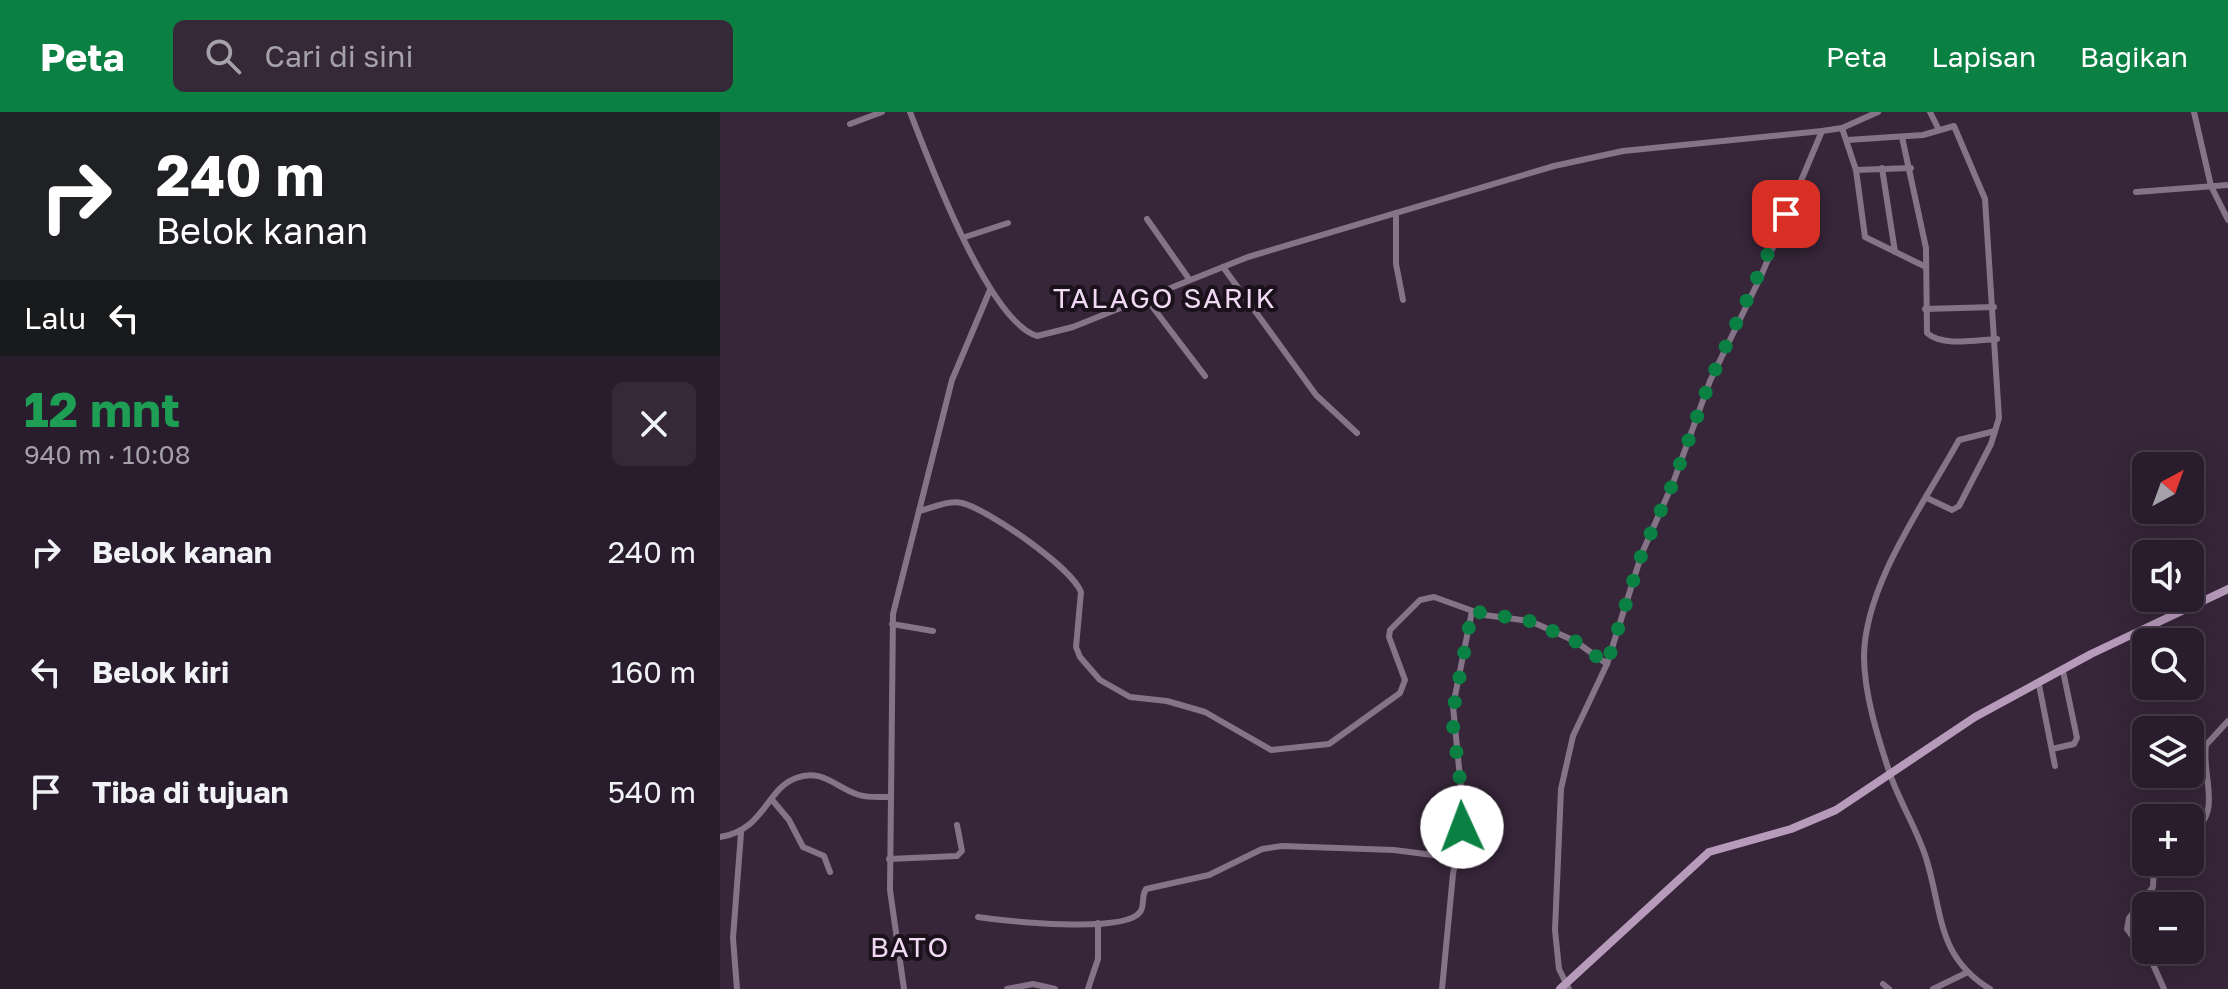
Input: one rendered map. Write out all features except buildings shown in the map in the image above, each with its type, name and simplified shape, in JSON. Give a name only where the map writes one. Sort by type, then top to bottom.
[{"type":"street","points":[[850,124],[882,112]]},
{"type":"street","points":[[910,112],[990,290],[1012,318],[1037,336],[1073,327],[1223,267],[1554,166],[1623,151],[1842,128],[1878,112]]},
{"type":"street","points":[[1930,112],[1938,128]]},
{"type":"street","points":[[2194,112],[2211,186],[2228,220]]},
{"type":"street","points":[[1842,128],[1856,170],[1865,237],[1926,267]]},
{"type":"street","points":[[1847,140],[1902,137],[1926,134],[1938,128],[1957,128],[1983,193],[1997,339],[1999,418],[1959,506],[1952,510],[1927,498]]},
{"type":"street","points":[[1822,131],[1761,276],[1710,381],[1673,483],[1642,553],[1607,664],[1573,736],[1561,789],[1555,930],[1559,969],[1565,987],[1709,852],[1813,821],[1891,777],[1975,717],[2179,610],[2228,589]]},
{"type":"street","points":[[1902,137],[1911,168],[1926,267],[1927,333],[1932,337],[1956,341],[1997,339]]},
{"type":"street","points":[[1882,168],[1895,252]]},
{"type":"street","points":[[1856,170],[1911,168]]},
{"type":"street","points":[[2136,192],[2228,185]]},
{"type":"street","points":[[1396,216],[1396,264],[1403,300]]},
{"type":"street","points":[[1147,219],[1189,279]]},
{"type":"street","points":[[965,237],[1008,223]]},
{"type":"street","points":[[1223,267],[1316,395],[1357,433]]},
{"type":"street","points":[[904,989],[893,928],[889,859],[892,624],[901,571],[958,359],[990,290]]},
{"type":"street","points":[[1145,297],[1205,376]]},
{"type":"street","points":[[1925,309],[1994,307]]},
{"type":"street","points":[[1990,989],[1966,973],[1946,941],[1925,855],[1891,777],[1864,657],[1868,624],[1884,576],[1959,440],[1995,431]]},
{"type":"street","points":[[919,511],[951,503],[975,508],[1068,573],[1081,592],[1076,647],[1080,657],[1100,680],[1130,697],[1167,701],[1205,712],[1271,750],[1329,744],[1400,693],[1405,680],[1389,637],[1396,624],[1420,600],[1434,597],[1472,611],[1530,621],[1575,641],[1607,664]]},
{"type":"street","points":[[1442,989],[1464,812],[1452,717],[1472,611]]},
{"type":"street","points":[[892,624],[933,631]]},
{"type":"street","points":[[2052,749],[2074,744],[2077,738],[2063,671]]},
{"type":"street","points":[[2039,685],[2055,766]]},
{"type":"street","points":[[2204,822],[2209,814],[2206,745],[2228,721]]},
{"type":"street","points":[[720,837],[741,833],[793,779],[828,778],[862,796],[890,797]]},
{"type":"street","points":[[773,801],[789,820],[803,847],[824,856],[830,872]]},
{"type":"street","points":[[889,859],[957,856],[962,851],[957,825]]},
{"type":"street","points":[[737,989],[733,938],[741,833]]},
{"type":"street","points":[[978,917],[1031,924],[1098,923],[1137,915],[1146,889],[1209,875],[1270,847],[1296,845],[1394,850],[1456,858]]},
{"type":"street","points":[[2153,876],[2153,887],[2129,918],[2127,929],[2152,962],[2164,989]]},
{"type":"street","points":[[1088,989],[1098,959],[1098,923]]},
{"type":"street","points":[[1933,989],[1966,973]]},
{"type":"street","points":[[1007,989],[1033,984],[1055,989]]},
{"type":"district","name":"TALAGO SARIK","points":[[1165,297]]},
{"type":"district","name":"BATO","points":[[910,946]]},
{"type":"route","points":[[1462,827],[1464,812],[1452,717],[1472,611],[1530,621],[1575,641],[1607,664],[1642,553],[1673,483],[1710,381],[1761,276],[1786,214]]}]
